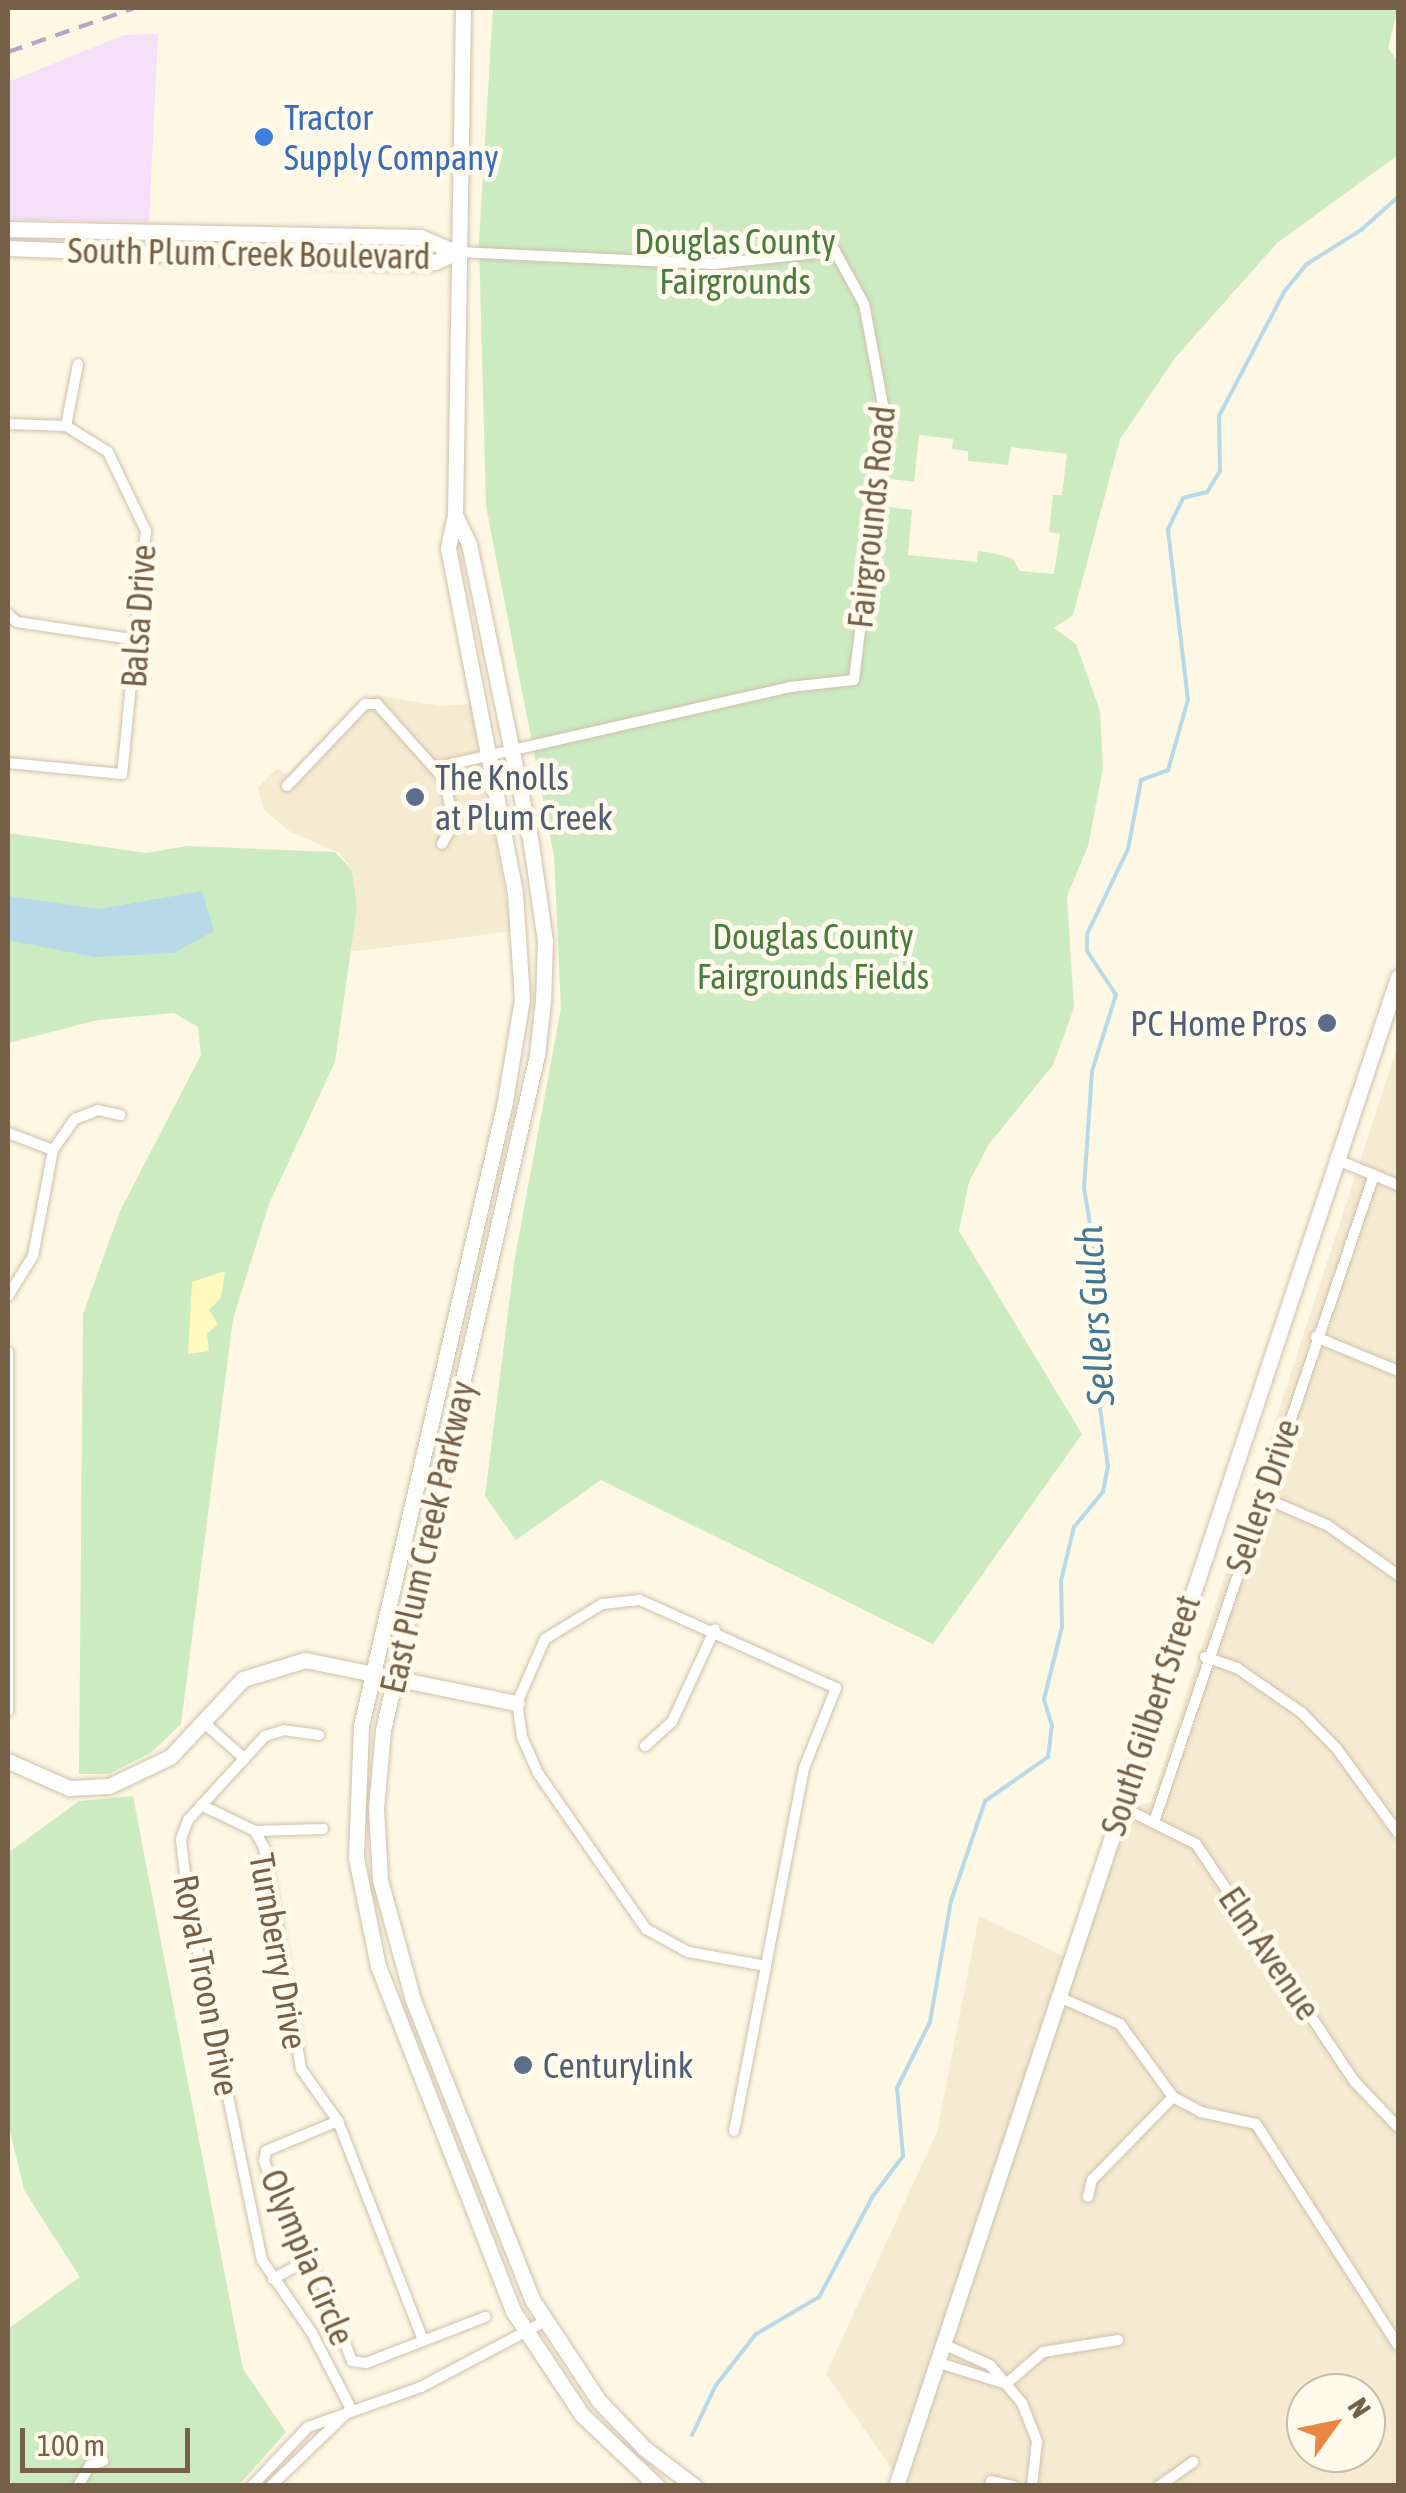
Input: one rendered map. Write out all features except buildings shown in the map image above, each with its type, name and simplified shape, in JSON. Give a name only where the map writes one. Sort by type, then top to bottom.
[{"type":"main road","name":"East Plum Creek Parkway","points":[[464,8],[456,252],[454,515],[448,548],[519,920],[519,1024],[373,1670],[354,1808],[369,1936],[416,2069],[525,2334],[582,2415],[657,2486]]},
{"type":"main road","name":"South Plum Creek Boulevard","points":[[8,229],[420,237],[456,252]]},
{"type":"main road","name":"South Plum Creek Boulevard","points":[[8,248],[407,263],[436,262],[456,252]]},
{"type":"main road","name":"East Plum Creek Parkway","points":[[454,515],[469,544],[512,748],[542,919],[541,1027],[394,1674],[376,1782],[384,1902],[430,2046],[544,2322],[610,2412],[694,2486]]},
{"type":"main road","name":"South Gilbert Street","points":[[898,2486],[1057,1996],[1398,977]]},
{"type":"main road","points":[[8,1760],[70,1788],[109,1786],[170,1757],[242,1679],[278,1664],[317,1661],[373,1670],[517,1703]]},
{"type":"street","name":"Fairgrounds Road","points":[[434,768],[488,752],[678,717],[807,684],[854,680],[886,421],[883,387],[864,304],[835,251],[714,264],[456,252]]},
{"type":"street","points":[[8,424],[66,426],[78,364]]},
{"type":"street","name":"Balsa Drive","points":[[8,763],[122,774],[146,531],[108,452],[66,426]]},
{"type":"street","points":[[8,614],[17,622],[138,640]]},
{"type":"street","points":[[287,786],[365,704],[386,708],[402,740],[444,780],[454,822],[442,844]]},
{"type":"street","points":[[8,1296],[33,1256],[53,1150],[75,1119],[98,1110],[120,1114]]},
{"type":"street","points":[[8,1133],[53,1150]]},
{"type":"street","points":[[1335,1158],[1398,1185]]},
{"type":"street","name":"Sellers Drive","points":[[1155,1819],[1205,1658],[1374,1175]]},
{"type":"street","points":[[1316,1337],[1398,1371]]},
{"type":"street","points":[[8,1352],[8,1711]]},
{"type":"street","points":[[1262,1497],[1327,1525],[1398,1575]]},
{"type":"street","points":[[734,2131],[766,1966],[804,1768],[836,1688],[715,1629],[640,1600],[602,1604],[545,1639],[517,1703],[538,1773],[646,1929],[688,1952],[766,1966]]},
{"type":"street","points":[[646,1746],[672,1722],[715,1629]]},
{"type":"street","points":[[1205,1658],[1237,1668],[1302,1713],[1338,1749],[1398,1833]]},
{"type":"street","points":[[202,1721],[245,1758]]},
{"type":"street","name":"Royal Troon Drive","points":[[320,1734],[284,1730],[265,1736],[201,1805],[180,1838],[189,1908],[262,2260],[312,2333],[351,2409]]},
{"type":"street","name":"Turnberry Drive","points":[[201,1805],[255,1830],[264,1847],[301,2068],[338,2121]]},
{"type":"street","name":"Elm Avenue","points":[[1120,1806],[1155,1819],[1196,1844],[1355,2082],[1398,2127]]},
{"type":"street","points":[[255,1830],[323,1829]]},
{"type":"street","points":[[1057,1996],[1120,2024],[1173,2097],[1201,2112],[1238,2116],[1272,2141],[1398,2346]]},
{"type":"street","points":[[1088,2197],[1092,2180],[1173,2097]]},
{"type":"street","points":[[338,2121],[424,2340]]},
{"type":"street","name":"Olympia Circle","points":[[338,2121],[266,2151],[305,2261],[324,2287],[352,2361],[366,2362],[485,2316]]},
{"type":"street","points":[[273,2279],[305,2261]]},
{"type":"street","points":[[252,2486],[308,2426],[422,2388],[544,2322]]},
{"type":"street","points":[[1006,2384],[1056,2347],[1118,2340]]},
{"type":"street","points":[[942,2344],[982,2359],[1006,2384],[1036,2441],[1032,2486]]},
{"type":"street","points":[[936,2362],[1006,2384]]},
{"type":"street","points":[[271,2486],[351,2409]]},
{"type":"street","points":[[78,2486],[90,2465],[103,2462]]},
{"type":"street","points":[[1158,2486],[1193,2462]]},
{"type":"street","points":[[991,2481],[1013,2486]]},
{"type":"shaded area","points":[[158,34],[149,222],[8,220],[8,82],[124,35]]},
{"type":"shaded area","points":[[377,695],[440,706],[471,704],[512,931],[350,952],[357,907],[352,869],[339,853],[289,831],[263,809],[258,787],[278,768],[286,775],[343,718]]},
{"type":"shaded area","points":[[1398,1045],[1398,2485],[903,2485],[826,2374],[937,2132],[979,1916],[1074,1961],[1126,1809],[1151,1802]]},
{"type":"green space","points":[[493,8],[1398,8],[1388,48],[1398,62],[1398,155],[1277,243],[1175,358],[1120,439],[1073,615],[1054,628],[1076,644],[1100,711],[1103,768],[1088,846],[1067,896],[1074,1008],[1053,1065],[989,1144],[969,1182],[959,1231],[1082,1434],[933,1644],[601,1480],[516,1540],[485,1496],[515,1257],[561,1008],[554,856],[486,506],[479,241]],"holes":[[[919,435],[953,439],[952,449],[968,451],[968,461],[1008,465],[1011,447],[1067,454],[1062,495],[1053,495],[1049,532],[1060,534],[1054,574],[1020,571],[1013,559],[994,553],[978,551],[977,562],[908,555],[912,510],[888,507],[892,479],[914,482]]]},
{"type":"green space","points":[[8,833],[146,853],[187,846],[335,852],[352,870],[357,907],[335,1062],[269,1204],[233,1319],[181,1724],[152,1752],[109,1774],[79,1774],[83,1314],[120,1211],[201,1055],[198,1027],[174,1013],[98,1020],[8,1043]]},
{"type":"green space","points":[[133,1796],[243,2369],[286,2432],[239,2485],[21,2486],[8,2481],[8,2329],[80,2277],[24,2190],[8,2122],[8,1853],[79,1801]]},
{"type":"sand","points":[[225,1271],[221,1298],[209,1310],[218,1324],[207,1334],[209,1351],[188,1354],[192,1282]]},
{"type":"water","points":[[202,891],[214,931],[174,953],[94,957],[8,940],[8,896],[99,909]]},
{"type":"waterway","name":"Sellers Gulch","points":[[692,2435],[716,2385],[756,2334],[819,2297],[873,2196],[903,2156],[897,2088],[930,2022],[951,1901],[985,1801],[1048,1757],[1052,1726],[1044,1699],[1062,1627],[1061,1581],[1074,1527],[1103,1492],[1108,1467],[1092,1348],[1093,1242],[1084,1188],[1092,1071],[1116,995],[1087,951],[1087,934],[1128,849],[1141,780],[1168,770],[1188,700],[1168,529],[1183,498],[1207,492],[1220,471],[1219,416],[1284,292],[1307,264],[1361,230],[1398,197]]},
{"type":"railway","points":[[8,52],[134,8]]},
{"type":"place","name":"Tractor Supply Company","points":[[264,137]]},
{"type":"place","name":"The Knolls at Plum Creek","points":[[415,797]]},
{"type":"place","name":"PC Home Pros","points":[[1327,1023]]},
{"type":"place","name":"Centurylink","points":[[523,2065]]},
{"type":"park label","name":"Douglas County Fairgrounds","points":[[735,261]]},
{"type":"park label","name":"Douglas County Fairgrounds Fields","points":[[813,956]]}]
